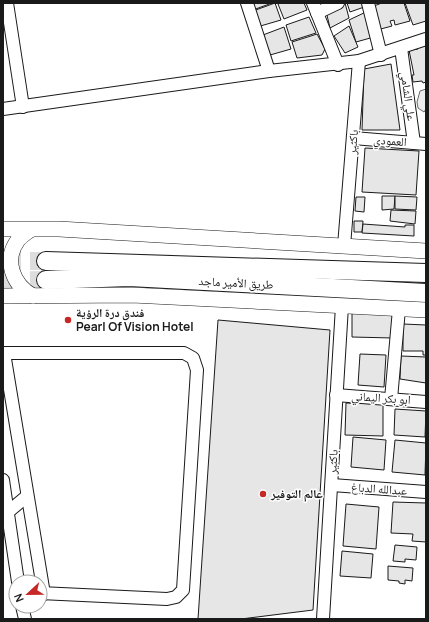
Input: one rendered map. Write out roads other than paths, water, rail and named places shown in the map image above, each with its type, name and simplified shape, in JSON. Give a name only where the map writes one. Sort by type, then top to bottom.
[{"type":"highway","name":"طريق الأمير ماجد","points":[[46,261],[426,273]]},
{"type":"highway","name":"طريق الأمير ماجد","points":[[46,280],[129,278],[426,293]]},
{"type":"main road","points":[[3,229],[59,230],[426,250]]},
{"type":"main road","points":[[3,239],[30,230]]},
{"type":"main road","points":[[30,230],[18,240],[11,258],[11,266],[12,273],[23,291],[33,296]]},
{"type":"main road","points":[[4,296],[132,295],[426,310]]},
{"type":"street","points":[[7,3],[23,107]]},
{"type":"street","points":[[247,3],[269,72]]},
{"type":"street","points":[[338,3],[315,8],[338,65]]},
{"type":"street","points":[[368,3],[381,55]]},
{"type":"street","points":[[3,109],[269,72],[338,65],[381,55],[426,39]]},
{"type":"street","name":"علي الشامي","points":[[401,48],[420,143]]},
{"type":"street","name":"باكثير","points":[[344,246],[359,61]]},
{"type":"street","name":"العمودي","points":[[353,138],[420,143]]},
{"type":"street","name":"باكثير","points":[[323,619],[342,306]]},
{"type":"street","points":[[391,399],[399,309]]},
{"type":"street","points":[[39,574],[28,496],[7,404],[3,353],[184,353],[193,358],[197,370],[183,590],[176,597],[167,599],[48,593]]},
{"type":"street","name":"ابو بكر اليماني","points":[[336,395],[426,402]]},
{"type":"street","points":[[3,480],[17,574]]},
{"type":"street","name":"عبدالله الدباغ","points":[[332,485],[426,492]]},
{"type":"street","points":[[8,512],[28,496]]},
{"type":"tunnel","points":[[3,261],[46,261]]},
{"type":"tunnel","points":[[3,281],[46,280]]},
{"type":"place","name":"فندق درة الرؤية Pearl Of Vision Hotel","points":[[68,320]]},
{"type":"place","name":"عالم التوفير","points":[[263,494]]}]
